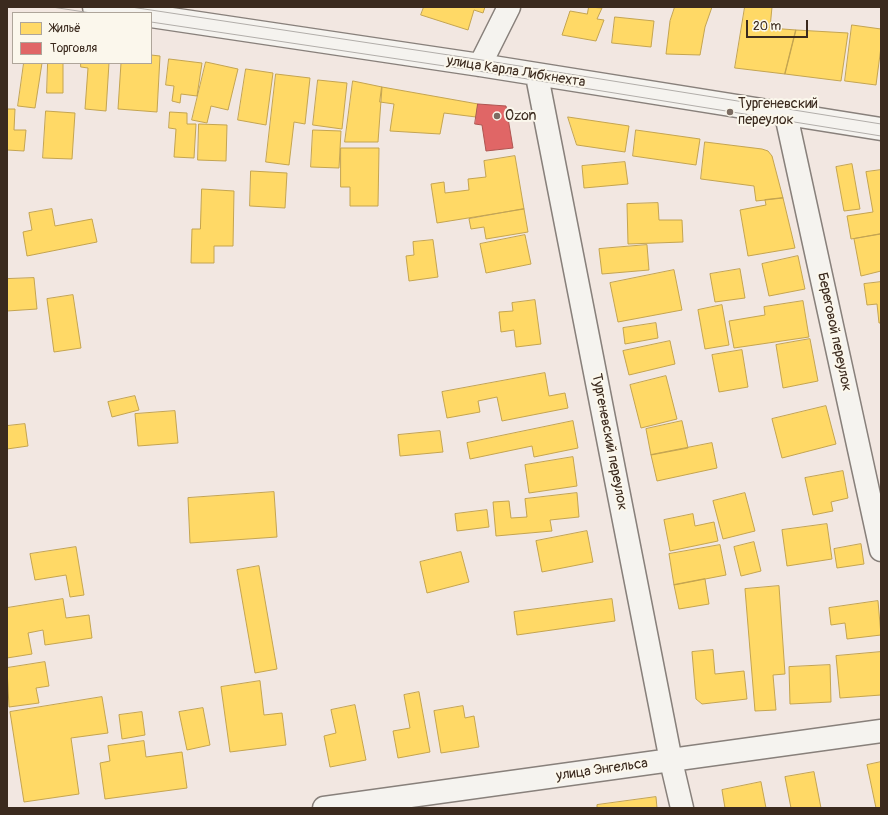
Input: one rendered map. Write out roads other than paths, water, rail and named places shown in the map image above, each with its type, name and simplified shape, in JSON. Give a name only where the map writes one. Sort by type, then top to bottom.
[{"type":"street","points":[[94,7],[126,12]]},
{"type":"street","points":[[480,65],[509,7]]},
{"type":"street","name":"улица Карла Либкнехта","points":[[152,16],[480,65],[537,76],[881,129]]},
{"type":"street","name":"Тургеневский переулок","points":[[537,76],[671,761],[682,808]]},
{"type":"street","name":"Береговой переулок","points":[[786,115],[881,550]]},
{"type":"street","name":"улица Энгельса","points":[[324,808],[881,731]]},
{"type":"tram line","points":[[52,7],[84,12]]},
{"type":"tram line","points":[[131,7],[482,60],[881,124]]},
{"type":"tram line","points":[[152,22],[478,71],[881,136]]},
{"type":"place","name":"Тургеневский переулок","points":[[730,112]]},
{"type":"place","name":"Ozon","points":[[497,116]]}]
